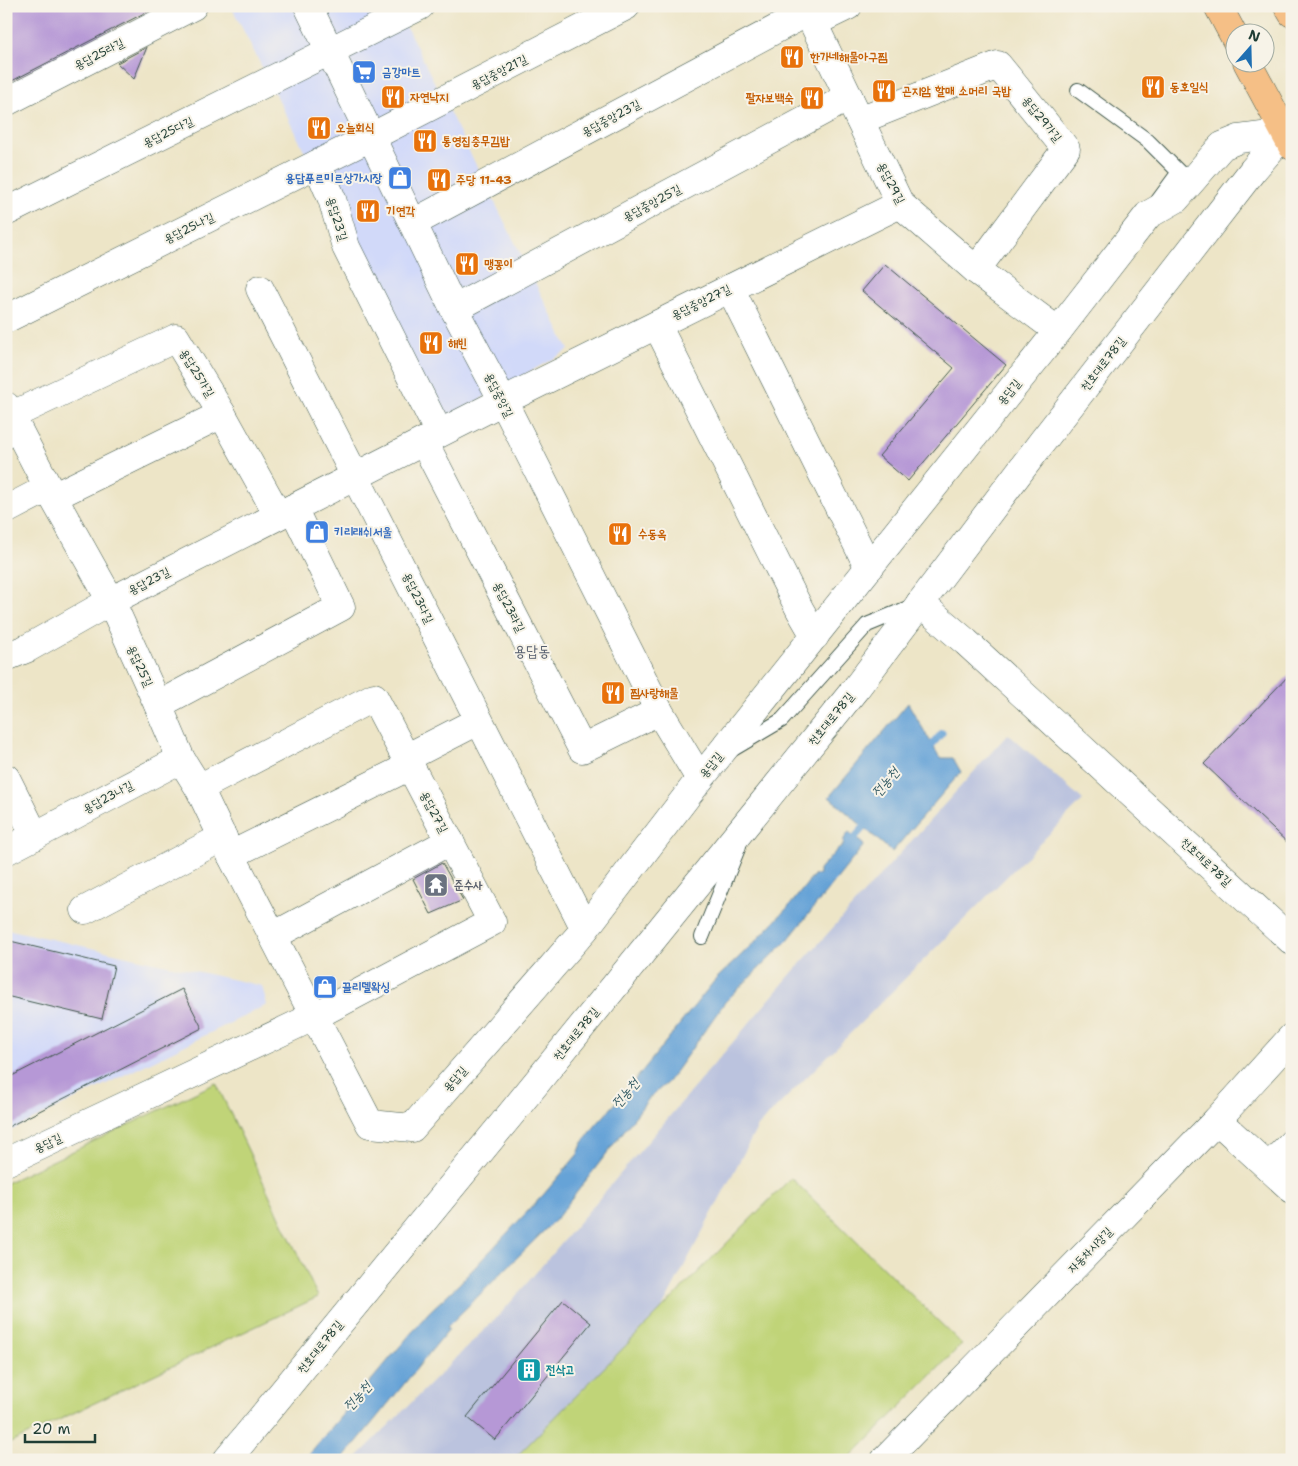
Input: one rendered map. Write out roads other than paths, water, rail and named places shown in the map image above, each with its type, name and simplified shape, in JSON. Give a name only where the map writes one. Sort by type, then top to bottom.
[{"type":"main road","points":[[1218,6],[1226,22]]},
{"type":"main road","points":[[1288,6],[1292,13]]},
{"type":"main road","points":[[1253,72],[1289,136]]},
{"type":"street","name":"용답25라길","points":[[6,102],[193,6]]},
{"type":"street","name":"용답중앙길","points":[[308,6],[454,309],[503,401],[659,711],[708,770]]},
{"type":"street","name":"용답25다길","points":[[6,212],[420,6]]},
{"type":"street","name":"용답중앙21길","points":[[371,137],[626,6]]},
{"type":"street","name":"용답중앙23길","points":[[413,223],[809,14],[848,6]]},
{"type":"street","name":"용답29길","points":[[809,14],[900,204],[976,270],[1058,331]]},
{"type":"street","name":"용답29가길","points":[[854,109],[998,65],[1066,149],[976,270]]},
{"type":"street","name":"용답중앙25길","points":[[454,309],[854,109]]},
{"type":"street","points":[[1148,215],[1176,199],[1222,146],[1239,139],[1289,136]]},
{"type":"street","name":"천호대로78길","points":[[227,1460],[511,1114],[857,686],[1042,442],[1253,170],[1289,136]]},
{"type":"street","name":"용답25나길","points":[[6,318],[371,137]]},
{"type":"street","name":"용답23길","points":[[316,164],[332,199],[346,247],[431,438]]},
{"type":"street","name":"용답중앙27길","points":[[503,401],[900,204]]},
{"type":"street","name":"용답길","points":[[6,1162],[315,1016],[370,1124],[412,1128],[585,930],[708,770],[1058,331],[1148,215]]},
{"type":"street","points":[[730,288],[869,568]]},
{"type":"street","points":[[260,289],[357,476]]},
{"type":"street","points":[[657,324],[800,610],[815,636]]},
{"type":"street","name":"용답25가길","points":[[8,413],[176,338],[222,414],[286,512]]},
{"type":"street","name":"용답23길","points":[[6,657],[28,648],[111,601],[503,401]]},
{"type":"street","name":"용답25길","points":[[8,413],[111,601],[181,759],[199,788],[315,1016]]},
{"type":"street","points":[[6,510],[51,492],[222,414]]},
{"type":"street","name":"용답23라길","points":[[431,438],[582,749],[659,711]]},
{"type":"street","name":"용답23다길","points":[[357,476],[478,721],[585,930]]},
{"type":"street","points":[[158,705],[341,607],[286,512]]},
{"type":"street","name":"천호대로78길","points":[[920,603],[966,642],[1292,941]]},
{"type":"street","name":"용답27길","points":[[199,788],[374,698],[492,922],[315,1016]]},
{"type":"street","points":[[85,910],[408,762],[478,721]]},
{"type":"street","name":"용답23나길","points":[[6,851],[181,759]]},
{"type":"street","points":[[6,778],[35,836]]},
{"type":"street","points":[[273,936],[450,842]]},
{"type":"street","name":"자동차시장길","points":[[885,1460],[1218,1120],[1292,1037]]},
{"type":"street","points":[[1218,1120],[1292,1189]]},
{"type":"street","points":[[1269,1167],[1292,1143]]},
{"type":"lane","points":[[1078,90],[1148,141],[1179,172],[1148,215]]},
{"type":"lane","points":[[708,770],[782,720],[867,625],[920,603]]},
{"type":"lane","points":[[702,937],[751,818]]},
{"type":"water","points":[[908,703],[940,758],[953,758],[961,772],[892,852],[829,797]]},
{"type":"water","points":[[849,832],[864,845],[787,941],[725,1002],[668,1082],[650,1097],[557,1218],[447,1327],[449,1329],[342,1460],[304,1460],[429,1312],[459,1284],[544,1194],[578,1154],[582,1144],[595,1126],[624,1094],[715,980],[791,904],[813,876],[819,874],[819,870],[843,846],[844,839]]},
{"type":"waterway","name":"전농천","points":[[926,752],[942,733]]},
{"type":"waterway","name":"전농천","points":[[849,844],[870,820]]},
{"type":"place","name":"한가네해물아구찜","points":[[792,57]]},
{"type":"place","name":"금강마트","points":[[364,72]]},
{"type":"place","name":"동호일식","points":[[1153,87]]},
{"type":"place","name":"곤지암 할매 소머리 국밥","points":[[884,91]]},
{"type":"place","name":"자연낙지","points":[[393,97]]},
{"type":"place","name":"팔자보백숙","points":[[812,98]]},
{"type":"place","name":"오늘회식","points":[[319,128]]},
{"type":"place","name":"통영집충무김밥","points":[[425,141]]},
{"type":"place","name":"용답푸르미르상가시장","points":[[400,178]]},
{"type":"place","name":"주당 11-43","points":[[439,180]]},
{"type":"place","name":"기연각","points":[[368,211]]},
{"type":"place","name":"맹꽁이","points":[[467,264]]},
{"type":"place","name":"해빈","points":[[431,343]]},
{"type":"place","name":"키리래쉬서울","points":[[317,532]]},
{"type":"place","name":"수동옥","points":[[620,534]]},
{"type":"place","name":"찜사랑해물","points":[[613,693]]},
{"type":"place","name":"준수사","points":[[436,885]]},
{"type":"place","name":"끌리델왁싱","points":[[325,987]]},
{"type":"place","name":"전삭고","points":[[529,1370]]},
{"type":"district","name":"용답동","points":[[532,651]]}]
